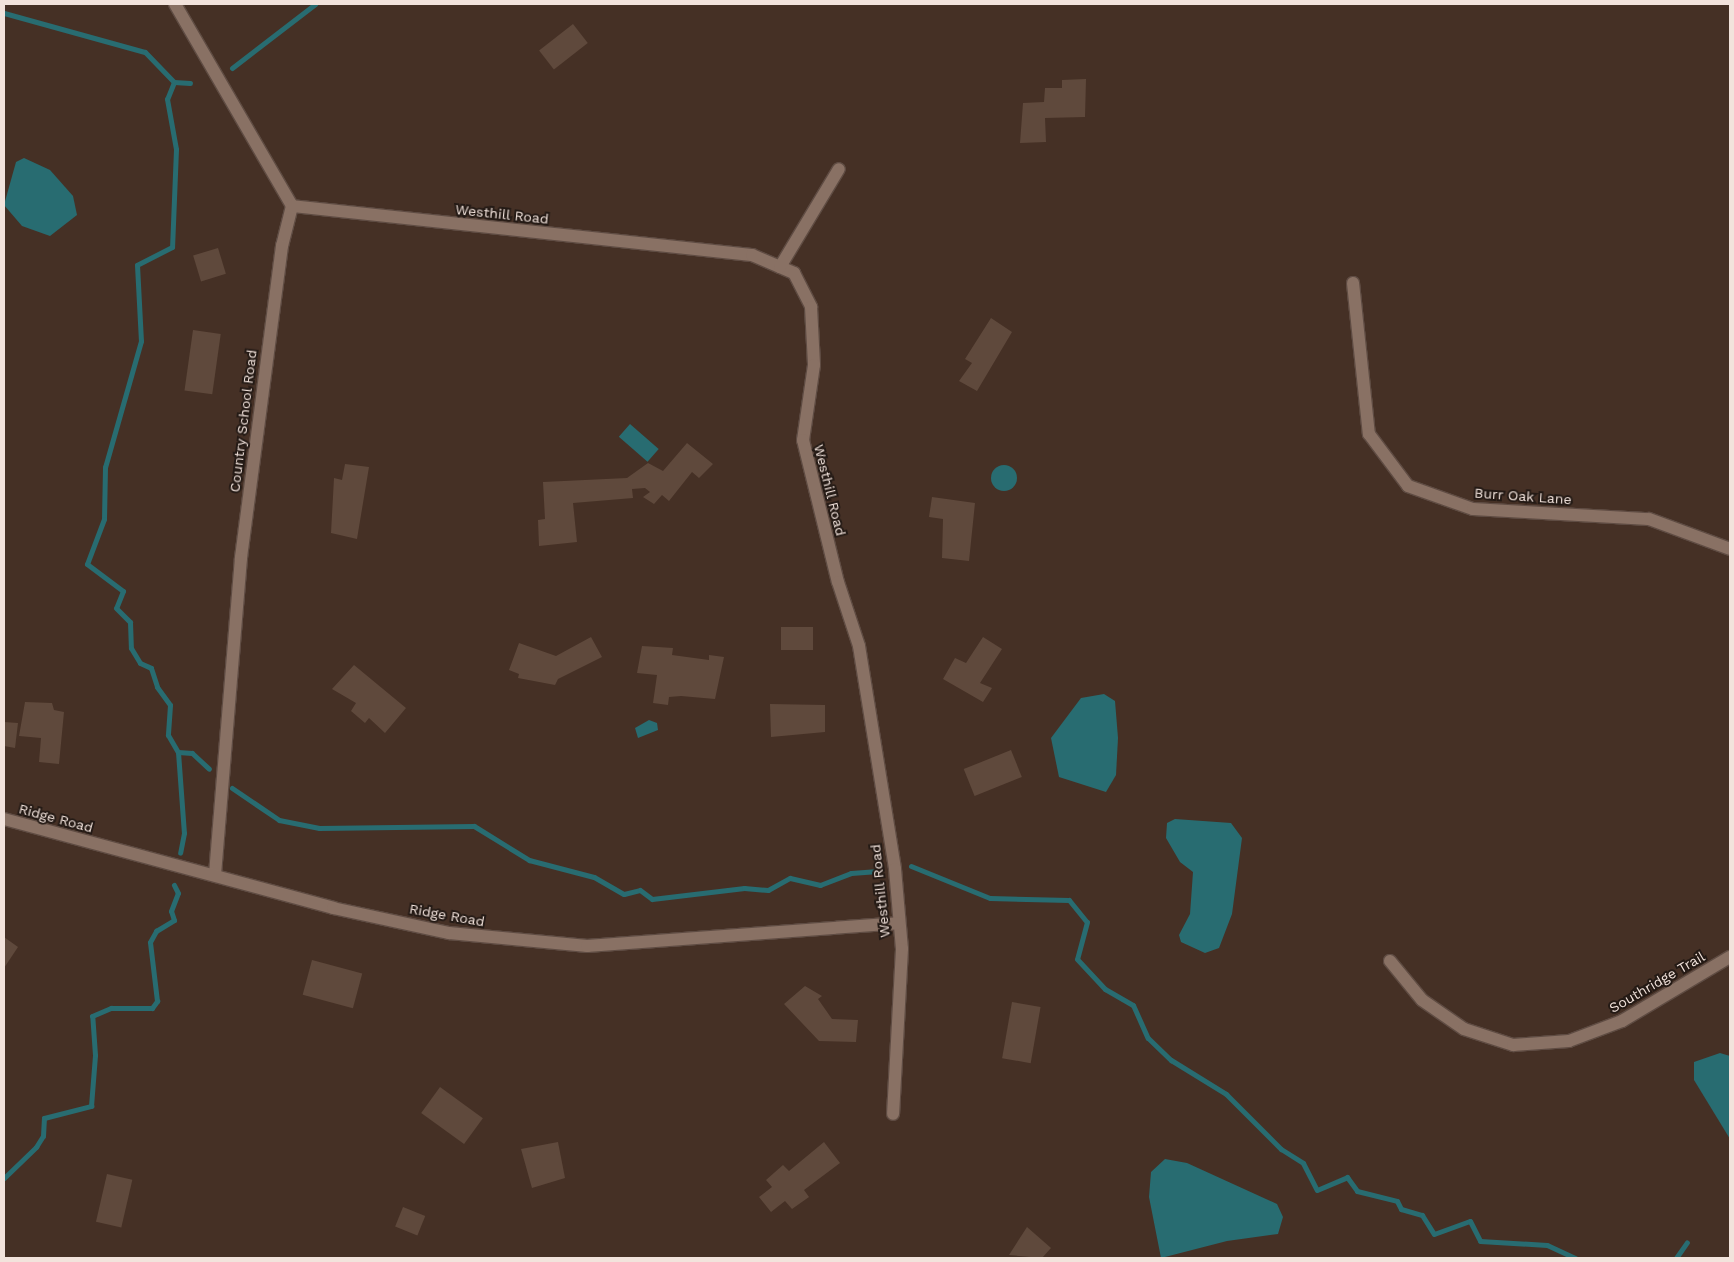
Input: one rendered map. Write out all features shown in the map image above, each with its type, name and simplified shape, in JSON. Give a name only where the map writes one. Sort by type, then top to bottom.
[{"type":"street","points":[[175,4],[292,206]]},
{"type":"street","points":[[780,267],[839,168]]},
{"type":"street","name":"Westhill Road","points":[[292,206],[752,255],[794,273],[812,307],[814,365],[803,440],[838,582],[859,646],[894,869],[902,949],[894,1114]]},
{"type":"street","name":"Country School Road","points":[[215,875],[241,558],[280,263],[292,206]]},
{"type":"street","name":"Burr Oak Lane","points":[[1353,283],[1369,434],[1408,486],[1473,509],[1648,519],[1730,549]]},
{"type":"street","name":"Ridge Road","points":[[4,819],[215,875],[449,933],[556,945],[587,946],[898,923]]},
{"type":"street","name":"Southridge Trail","points":[[1390,961],[1429,1005],[1464,1029],[1514,1045],[1569,1041],[1622,1021],[1730,958]]},
{"type":"water","points":[[24,158],[50,170],[73,196],[77,215],[50,236],[22,226],[4,205],[16,162]]},
{"type":"water","points":[[630,424],[659,449],[648,462],[619,437]]},
{"type":"water","points":[[1004,465],[1013,469],[1017,478],[1013,487],[1004,491],[995,487],[991,478],[995,469]]},
{"type":"water","points":[[1104,694],[1115,701],[1118,738],[1116,775],[1106,792],[1059,777],[1051,738],[1081,698]]},
{"type":"water","points":[[649,720],[657,723],[658,730],[638,738],[635,728]]},
{"type":"water","points":[[1175,819],[1231,823],[1242,838],[1232,914],[1219,948],[1205,953],[1181,942],[1179,935],[1190,914],[1193,872],[1180,862],[1166,838],[1167,823]]},
{"type":"water","points":[[1720,1053],[1730,1056],[1730,1139],[1694,1080],[1694,1062]]},
{"type":"water","points":[[1165,1159],[1187,1163],[1277,1204],[1283,1217],[1278,1234],[1227,1241],[1161,1258],[1149,1197],[1151,1172]]},
{"type":"building","points":[[573,24],[588,43],[554,69],[539,50]]},
{"type":"building","points":[[1086,79],[1085,117],[1045,118],[1046,142],[1020,143],[1023,103],[1044,102],[1045,88],[1062,88],[1062,80]]},
{"type":"building","points":[[218,248],[226,274],[201,281],[193,256]]},
{"type":"building","points":[[991,318],[1012,332],[977,391],[959,381],[972,363],[965,359]]},
{"type":"building","points":[[193,330],[221,334],[212,394],[185,390]]},
{"type":"building","points":[[687,443],[713,464],[699,478],[692,472],[669,501],[662,495],[654,504],[643,497],[650,492],[645,488],[632,489],[633,498],[573,503],[577,542],[539,546],[538,520],[545,519],[543,482],[627,478],[648,463],[663,471]]},
{"type":"building","points":[[345,464],[369,467],[357,539],[331,533],[334,478],[342,480]]},
{"type":"building","points":[[932,497],[975,503],[969,561],[942,558],[943,519],[929,517]]},
{"type":"building","points":[[781,627],[813,627],[813,650],[781,650]]},
{"type":"building","points":[[591,637],[602,657],[558,679],[555,685],[518,678],[519,674],[509,670],[519,643],[556,656]]},
{"type":"building","points":[[983,637],[1002,649],[980,683],[992,688],[983,702],[943,679],[955,658],[966,663]]},
{"type":"building","points":[[642,646],[673,648],[672,655],[709,660],[709,655],[724,657],[715,699],[681,696],[669,697],[668,705],[653,703],[657,675],[637,673]]},
{"type":"building","points":[[354,665],[406,708],[385,733],[369,718],[365,723],[351,711],[356,703],[332,689]]},
{"type":"building","points":[[25,702],[52,703],[54,710],[64,712],[59,764],[39,762],[41,738],[19,736]]},
{"type":"building","points":[[770,704],[825,705],[825,732],[771,737]]},
{"type":"building","points":[[4,722],[18,723],[15,748],[4,746]]},
{"type":"building","points":[[1011,750],[1022,777],[975,796],[964,769]]},
{"type":"building","points":[[4,937],[18,947],[4,968]]},
{"type":"building","points":[[312,960],[362,973],[353,1008],[303,995]]},
{"type":"building","points":[[805,986],[822,996],[818,999],[832,1019],[858,1020],[856,1042],[819,1041],[784,1004]]},
{"type":"building","points":[[1012,1002],[1041,1007],[1031,1063],[1002,1058]]},
{"type":"building","points":[[440,1087],[483,1118],[464,1144],[421,1113]]},
{"type":"building","points":[[558,1142],[565,1178],[532,1188],[521,1149]]},
{"type":"building","points":[[824,1142],[840,1163],[804,1190],[809,1197],[792,1209],[785,1201],[771,1212],[759,1197],[772,1187],[766,1180],[783,1165],[789,1171]]},
{"type":"building","points":[[107,1174],[132,1180],[121,1228],[96,1222]]},
{"type":"building","points":[[403,1207],[425,1216],[417,1235],[395,1226]]},
{"type":"building","points":[[1027,1227],[1051,1248],[1042,1258],[1009,1255]]},
{"type":"waterway","points":[[232,68],[315,4]]},
{"type":"waterway","points":[[4,13],[145,52],[174,82],[167,99],[176,149],[172,247],[137,265],[141,341],[105,467],[104,519],[87,564],[123,591],[116,608],[130,622],[131,648],[140,663],[151,668],[157,687],[170,705],[168,735],[178,752],[192,753],[209,769]]},
{"type":"waterway","points":[[174,82],[190,83]]},
{"type":"waterway","points":[[178,752],[184,833],[180,853]]},
{"type":"waterway","points":[[232,788],[279,820],[319,828],[474,826],[529,860],[594,877],[624,894],[640,890],[652,899],[744,888],[768,890],[790,878],[820,885],[851,873],[878,871]]},
{"type":"waterway","points":[[911,866],[990,898],[1069,900],[1087,922],[1077,959],[1105,989],[1133,1005],[1148,1038],[1171,1060],[1226,1094],[1281,1149],[1303,1163],[1317,1190],[1347,1177],[1357,1191],[1397,1201],[1401,1209],[1422,1215],[1434,1234],[1470,1221],[1480,1241],[1547,1245],[1575,1258]]},
{"type":"waterway","points":[[4,1178],[36,1147],[43,1136],[44,1118],[91,1106],[95,1055],[92,1016],[111,1008],[152,1008],[157,1001],[150,942],[156,931],[174,920],[171,911],[178,893],[174,885]]},
{"type":"waterway","points":[[1676,1258],[1687,1242]]}]
